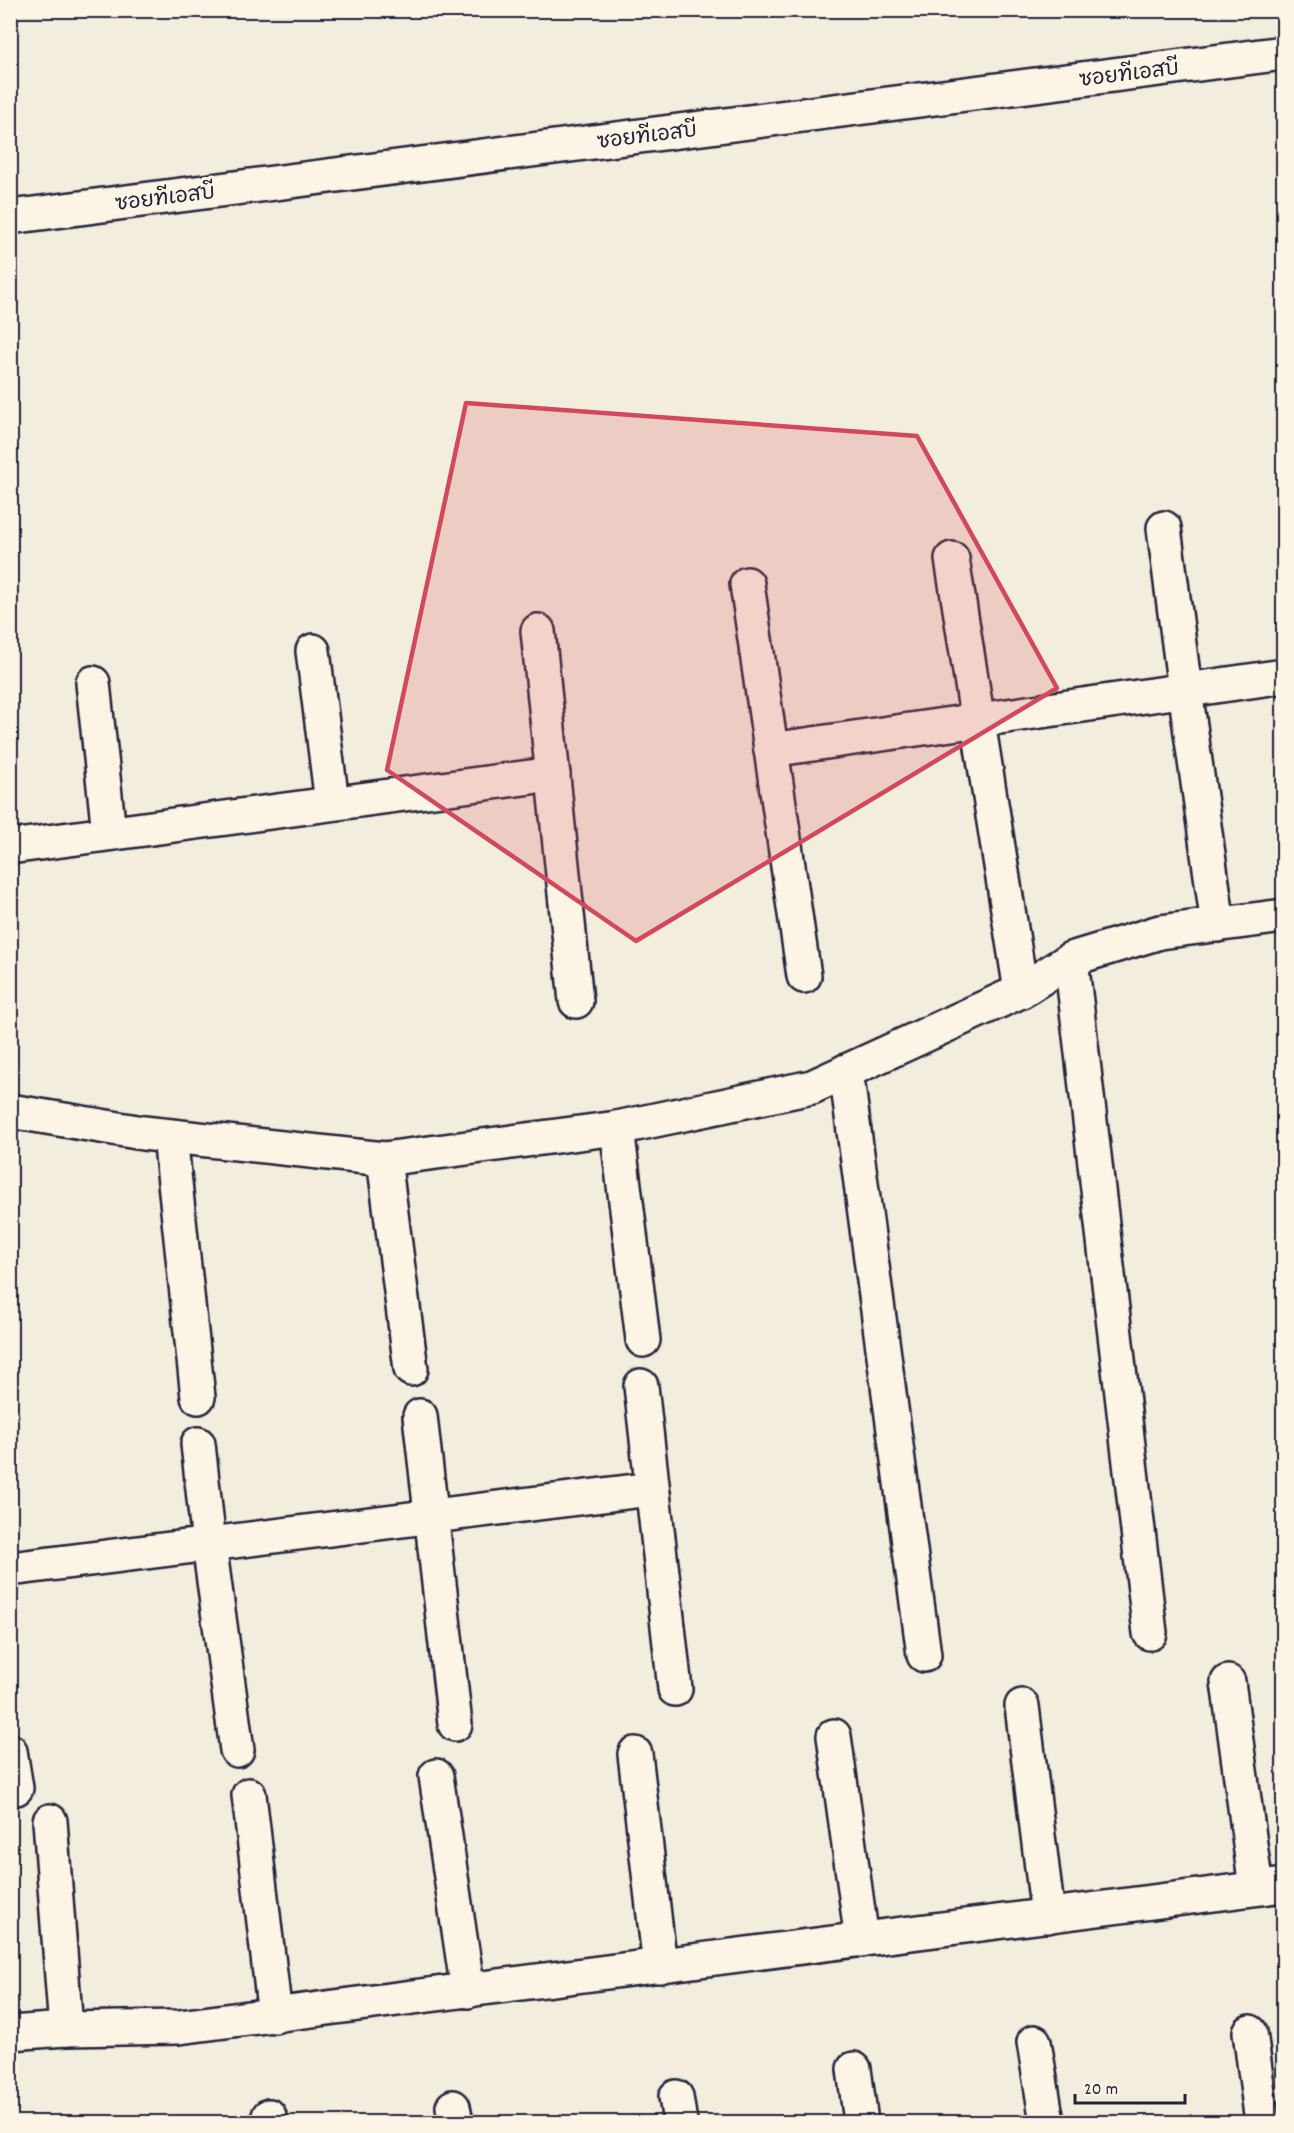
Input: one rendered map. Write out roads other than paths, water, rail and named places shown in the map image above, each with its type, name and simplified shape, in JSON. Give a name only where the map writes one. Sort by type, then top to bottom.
[{"type":"street","name":"ซอยทีเอสบี","points":[[10,217],[1284,53]]},
{"type":"street","points":[[1164,528],[1218,925]]},
{"type":"street","points":[[952,558],[1021,991]]},
{"type":"street","points":[[747,584],[804,976]]},
{"type":"street","points":[[538,631],[576,1001]]},
{"type":"street","points":[[313,651],[332,803]]},
{"type":"street","points":[[771,750],[1284,676]]},
{"type":"street","points":[[93,683],[110,833]]},
{"type":"street","points":[[10,846],[553,774]]},
{"type":"street","points":[[10,1111],[170,1136],[384,1159],[618,1128],[812,1087],[1021,991],[1071,959],[1160,932],[1284,916]]},
{"type":"street","points":[[1071,959],[1150,1633]]},
{"type":"street","points":[[846,1071],[924,1655]]},
{"type":"street","points":[[618,1128],[643,1340]]},
{"type":"street","points":[[170,1136],[198,1397]]},
{"type":"street","points":[[384,1159],[411,1369]]},
{"type":"street","points":[[641,1386],[675,1689]]},
{"type":"street","points":[[420,1416],[455,1724]]},
{"type":"street","points":[[198,1444],[237,1750]]},
{"type":"street","points":[[10,1569],[651,1489]]},
{"type":"street","points":[[10,2033],[66,2029],[179,2027],[275,2016],[1270,1886],[1228,1682]]},
{"type":"street","points":[[1022,1706],[1048,1916]]},
{"type":"street","points":[[834,1736],[862,1940]]},
{"type":"street","points":[[10,1751],[16,1788]]},
{"type":"street","points":[[635,1754],[660,1966]]},
{"type":"street","points":[[436,1776],[468,1991]]},
{"type":"street","points":[[249,1795],[275,2016]]},
{"type":"street","points":[[50,1821],[66,2029]]},
{"type":"street","points":[[1250,2032],[1262,2122]]},
{"type":"street","points":[[1034,2042],[1047,2122]]},
{"type":"street","points":[[854,2069],[861,2122]]}]
